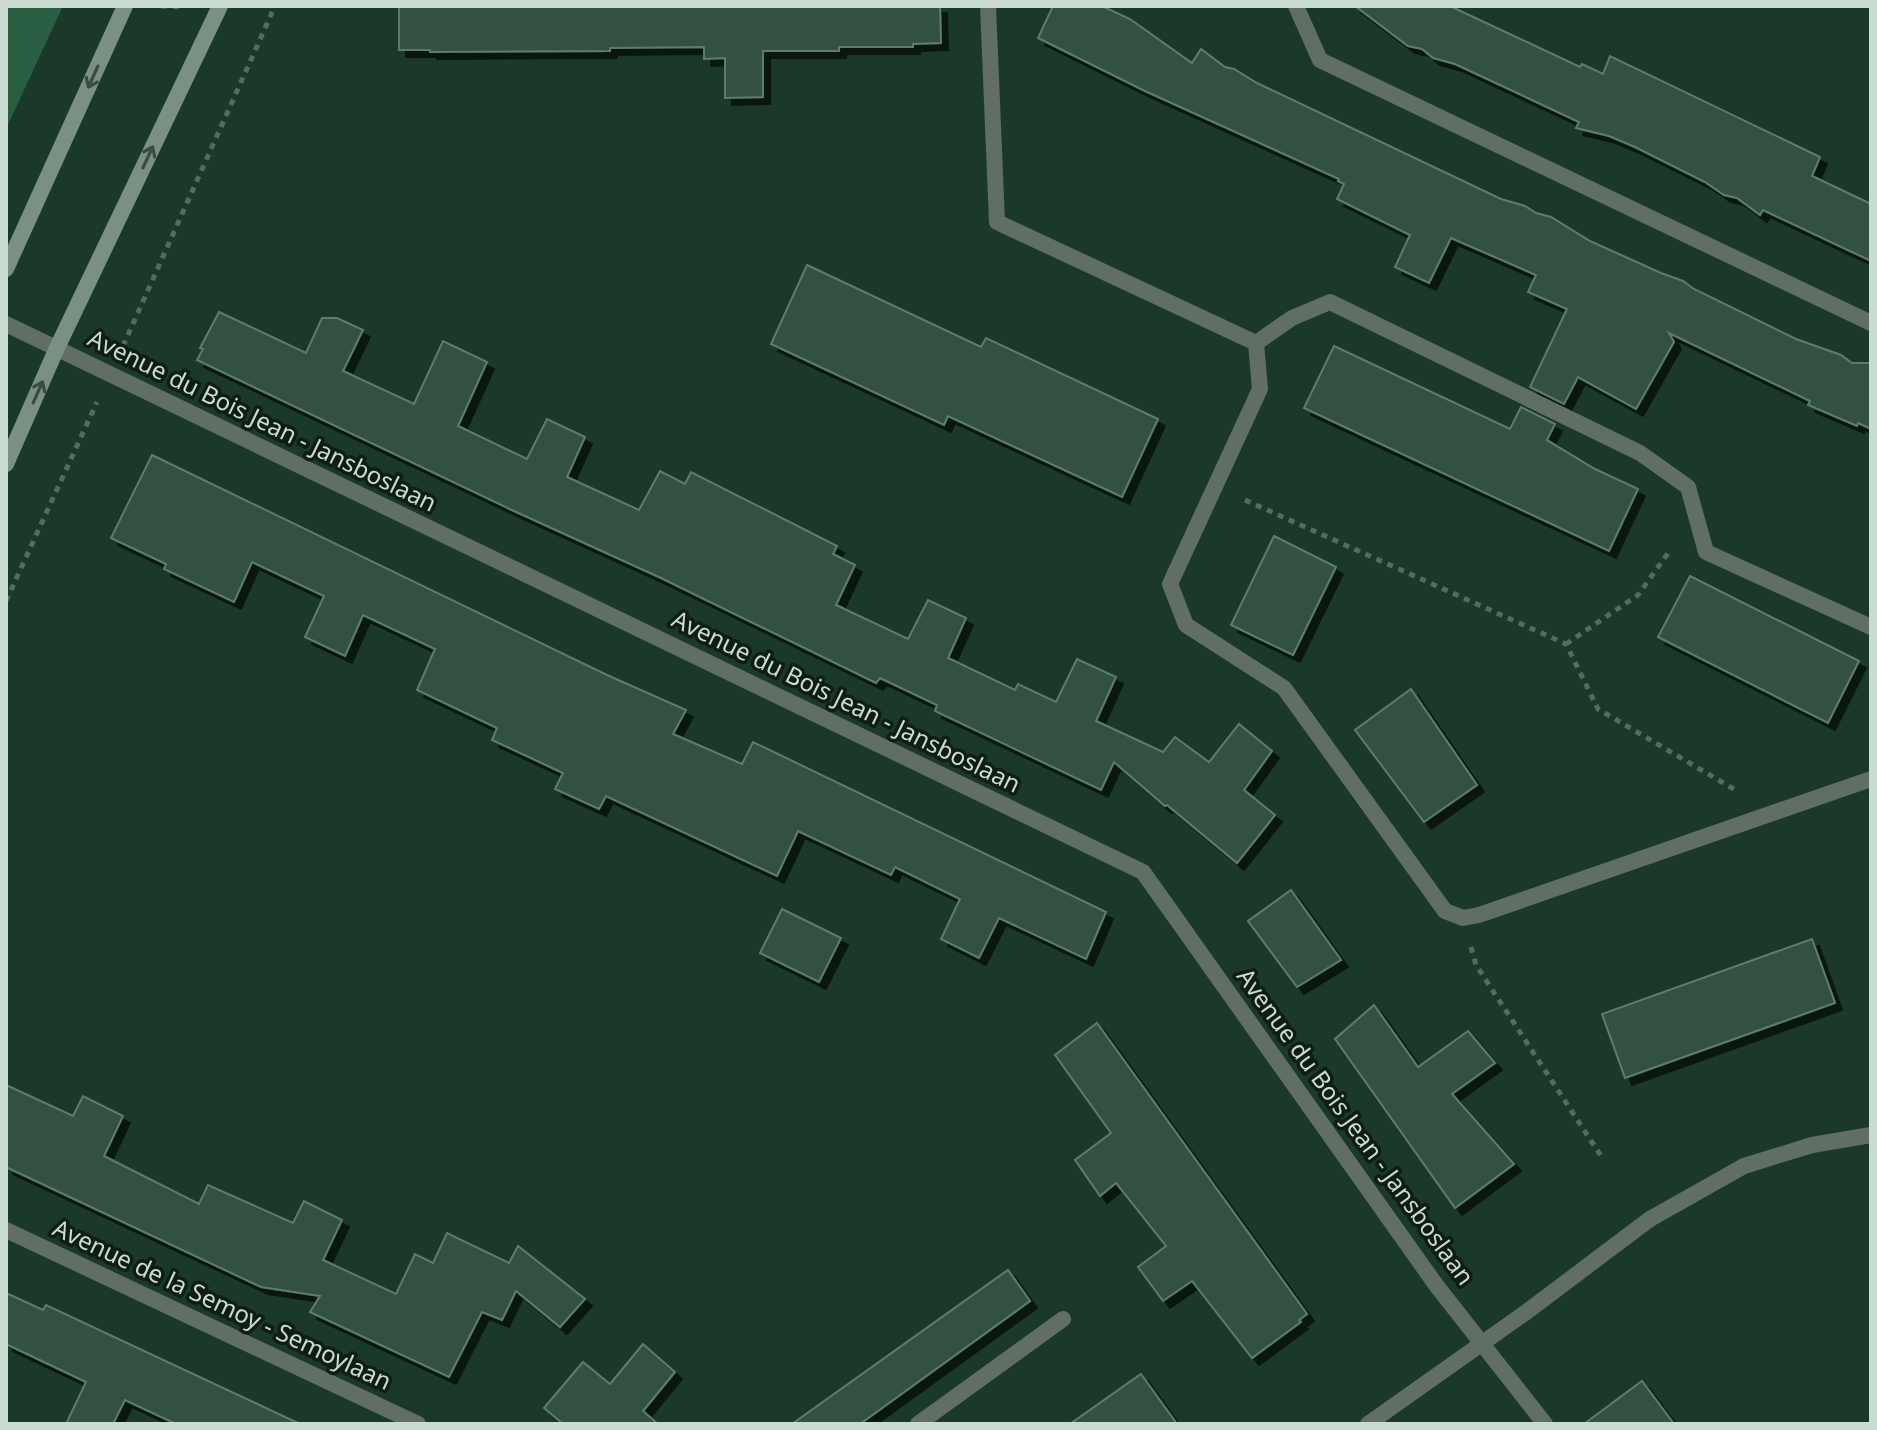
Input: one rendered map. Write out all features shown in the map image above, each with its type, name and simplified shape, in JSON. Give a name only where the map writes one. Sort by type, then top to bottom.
[{"type":"main road","points":[[6,269],[125,6]]},
{"type":"main road","points":[[6,464],[56,350],[220,6]]},
{"type":"street","points":[[988,6],[997,222],[1256,343]]},
{"type":"street","points":[[1296,6],[1320,60],[1871,323]]},
{"type":"street","points":[[1256,343],[1292,318],[1330,302],[1640,453],[1688,487],[1706,552],[1871,627]]},
{"type":"street","name":"Avenue du Bois Jean - Jansboslaan","points":[[6,324],[1143,872],[1436,1285],[1545,1424]]},
{"type":"street","points":[[1256,343],[1260,389],[1170,584],[1186,625],[1284,688],[1445,911],[1463,918],[1479,915],[1871,779]]},
{"type":"street","points":[[1368,1424],[1525,1313],[1650,1219],[1744,1166],[1812,1145],[1871,1135]]},
{"type":"street","name":"Avenue de la Semoy - Semoylaan","points":[[6,1230],[418,1424]]},
{"type":"street","points":[[918,1424],[1063,1319]]},
{"type":"path","points":[[161,6],[194,8]]},
{"type":"path","points":[[6,601],[275,6]]},
{"type":"path","points":[[1215,486],[1566,644],[1598,709],[1775,814]]},
{"type":"path","points":[[1566,644],[1638,595],[1696,514]]},
{"type":"path","points":[[1463,918],[1476,965],[1601,1156]]},
{"type":"green space","points":[[6,6],[63,6],[6,129]]},
{"type":"building","points":[[399,6],[940,6],[941,43],[913,44],[913,47],[839,47],[839,51],[763,51],[763,97],[725,98],[725,58],[704,59],[704,47],[610,48],[610,51],[399,50]]},
{"type":"building","points":[[1053,6],[1102,6],[1130,19],[1192,63],[1201,49],[1225,67],[1257,83],[1501,199],[1551,217],[1590,241],[1683,281],[1796,339],[1841,355],[1852,363],[1871,363],[1871,429],[1808,405],[1810,401],[1669,333],[1674,342],[1636,409],[1578,377],[1564,404],[1530,387],[1567,309],[1528,292],[1536,275],[1451,238],[1429,283],[1395,267],[1410,235],[1337,199],[1344,184],[1339,179],[1145,91],[1038,38]]},
{"type":"building","points":[[1355,6],[1450,6],[1580,67],[1582,64],[1603,74],[1610,56],[1820,157],[1812,176],[1871,204],[1871,261],[1763,210],[1760,215],[1737,198],[1724,195],[1705,182],[1635,147],[1609,136],[1576,128],[1579,122],[1455,64],[1433,58],[1422,49],[1408,46]]},
{"type":"building","points":[[807,265],[981,347],[986,338],[1158,419],[1122,497],[948,416],[944,425],[771,344]]},
{"type":"building","points":[[219,312],[306,353],[322,318],[337,318],[363,330],[343,371],[414,404],[443,341],[487,362],[458,426],[527,459],[547,419],[585,437],[567,477],[639,510],[660,471],[685,484],[691,472],[837,546],[833,554],[855,565],[836,605],[908,639],[928,600],[966,618],[948,658],[1015,690],[1018,684],[1056,702],[1077,659],[1116,677],[1096,721],[1163,752],[1175,737],[1209,762],[1239,724],[1272,751],[1244,790],[1275,815],[1237,863],[1114,762],[1101,790],[935,711],[937,705],[880,678],[876,683],[661,578],[197,360]]},
{"type":"building","points":[[1334,346],[1510,429],[1521,407],[1555,424],[1547,440],[1595,469],[1638,489],[1609,551],[1304,408]]},
{"type":"building","points":[[152,455],[607,675],[686,710],[673,734],[742,764],[753,742],[1106,912],[1086,959],[999,918],[979,958],[941,939],[960,899],[895,867],[891,875],[798,831],[777,876],[606,796],[599,809],[555,789],[563,773],[492,740],[497,728],[417,690],[435,649],[363,615],[345,656],[305,637],[324,596],[252,562],[234,602],[164,569],[166,564],[111,538]]},
{"type":"building","points":[[1274,536],[1336,567],[1293,655],[1231,625]]},
{"type":"building","points":[[1690,576],[1859,661],[1828,723],[1658,637]]},
{"type":"building","points":[[1411,689],[1477,785],[1424,822],[1355,730]]},
{"type":"building","points":[[1291,890],[1341,960],[1297,987],[1248,921]]},
{"type":"building","points":[[782,909],[841,938],[819,982],[760,953]]},
{"type":"building","points":[[1812,939],[1835,1003],[1625,1078],[1602,1014]]},
{"type":"building","points":[[1374,1005],[1418,1067],[1468,1031],[1495,1063],[1452,1094],[1514,1164],[1455,1208],[1335,1039]]},
{"type":"building","points":[[1097,1023],[1307,1314],[1299,1320],[1301,1322],[1252,1358],[1192,1281],[1163,1301],[1138,1267],[1166,1246],[1116,1183],[1100,1196],[1075,1160],[1111,1133],[1055,1055]]},
{"type":"building","points":[[6,1085],[73,1116],[83,1096],[123,1116],[104,1156],[199,1204],[208,1185],[293,1223],[304,1201],[342,1220],[323,1260],[396,1294],[415,1254],[433,1263],[447,1233],[509,1263],[518,1246],[585,1299],[560,1327],[516,1291],[502,1320],[482,1312],[449,1377],[310,1312],[320,1296],[261,1287],[6,1167]]},
{"type":"building","points":[[1008,1270],[1030,1301],[860,1424],[792,1424]]},
{"type":"building","points":[[6,1293],[43,1310],[46,1305],[300,1424],[176,1424],[125,1400],[113,1424],[66,1424],[86,1382],[6,1344]]},
{"type":"building","points":[[643,1344],[675,1372],[643,1411],[658,1424],[563,1424],[544,1408],[583,1362],[610,1384]]},
{"type":"building","points":[[1141,1374],[1177,1424],[1070,1424]]},
{"type":"building","points":[[1642,1381],[1674,1424],[1584,1424]]}]
